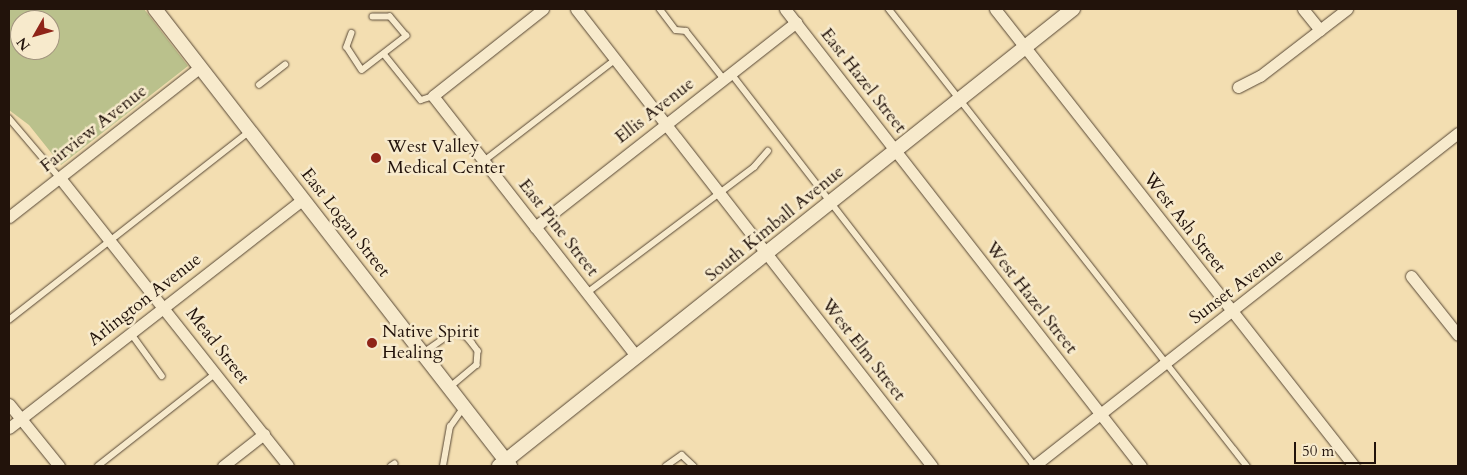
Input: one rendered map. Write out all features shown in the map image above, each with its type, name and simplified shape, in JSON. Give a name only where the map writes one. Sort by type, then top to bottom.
[{"type":"street","points":[[433,96],[543,9]]},
{"type":"street","name":"West Elm Street","points":[[576,9],[932,466]]},
{"type":"street","name":"East Hazel Street","points":[[785,9],[895,152]]},
{"type":"street","name":"West Ash Street","points":[[995,9],[1354,466]]},
{"type":"street","name":"South Kimball Avenue","points":[[505,464],[1072,9]]},
{"type":"street","points":[[1303,9],[1320,30]]},
{"type":"street","points":[[1238,87],[1260,76],[1347,9]]},
{"type":"street","name":"East Logan Street","points":[[158,10],[200,67],[450,388],[505,464]]},
{"type":"street","name":"Ellis Avenue","points":[[535,227],[796,22]]},
{"type":"street","name":"Fairview Avenue","points":[[9,217],[200,67]]},
{"type":"street","name":"East Pine Street","points":[[433,96],[637,357]]},
{"type":"street","name":"Sunset Avenue","points":[[1035,466],[1458,133]]},
{"type":"street","name":"West Hazel Street","points":[[895,152],[1141,466]]},
{"type":"street","name":"Mead Street","points":[[60,178],[111,240],[288,466]]},
{"type":"street","name":"Arlington Avenue","points":[[9,428],[303,199]]},
{"type":"street","points":[[1412,276],[1458,335]]},
{"type":"street","points":[[9,404],[59,466]]},
{"type":"street","points":[[223,466],[264,434]]},
{"type":"lane","points":[[660,9],[676,30],[686,31],[727,76],[830,204],[1035,466]]},
{"type":"lane","points":[[889,9],[1247,466]]},
{"type":"lane","points":[[352,33],[347,47],[362,70],[406,36],[390,17],[373,17]]},
{"type":"lane","points":[[384,54],[421,100],[433,96]]},
{"type":"lane","points":[[484,161],[616,59]]},
{"type":"lane","points":[[260,85],[286,65]]},
{"type":"lane","points":[[9,118],[60,178]]},
{"type":"lane","points":[[9,320],[250,131]]},
{"type":"lane","points":[[587,293],[754,167],[768,150]]},
{"type":"lane","points":[[131,333],[162,376]]},
{"type":"lane","points":[[423,353],[452,333],[466,336],[472,343],[478,352],[477,365],[450,388]]},
{"type":"lane","points":[[98,466],[216,373]]},
{"type":"lane","points":[[443,466],[450,427],[464,407]]},
{"type":"lane","points":[[666,466],[682,455],[694,466]]},
{"type":"green space","points":[[9,9],[144,9],[188,66],[61,165],[29,125],[9,110]]},
{"type":"place","name":"West Valley Medical Center","points":[[376,158]]},
{"type":"place","name":"Native Spirit Healing","points":[[372,343]]}]
